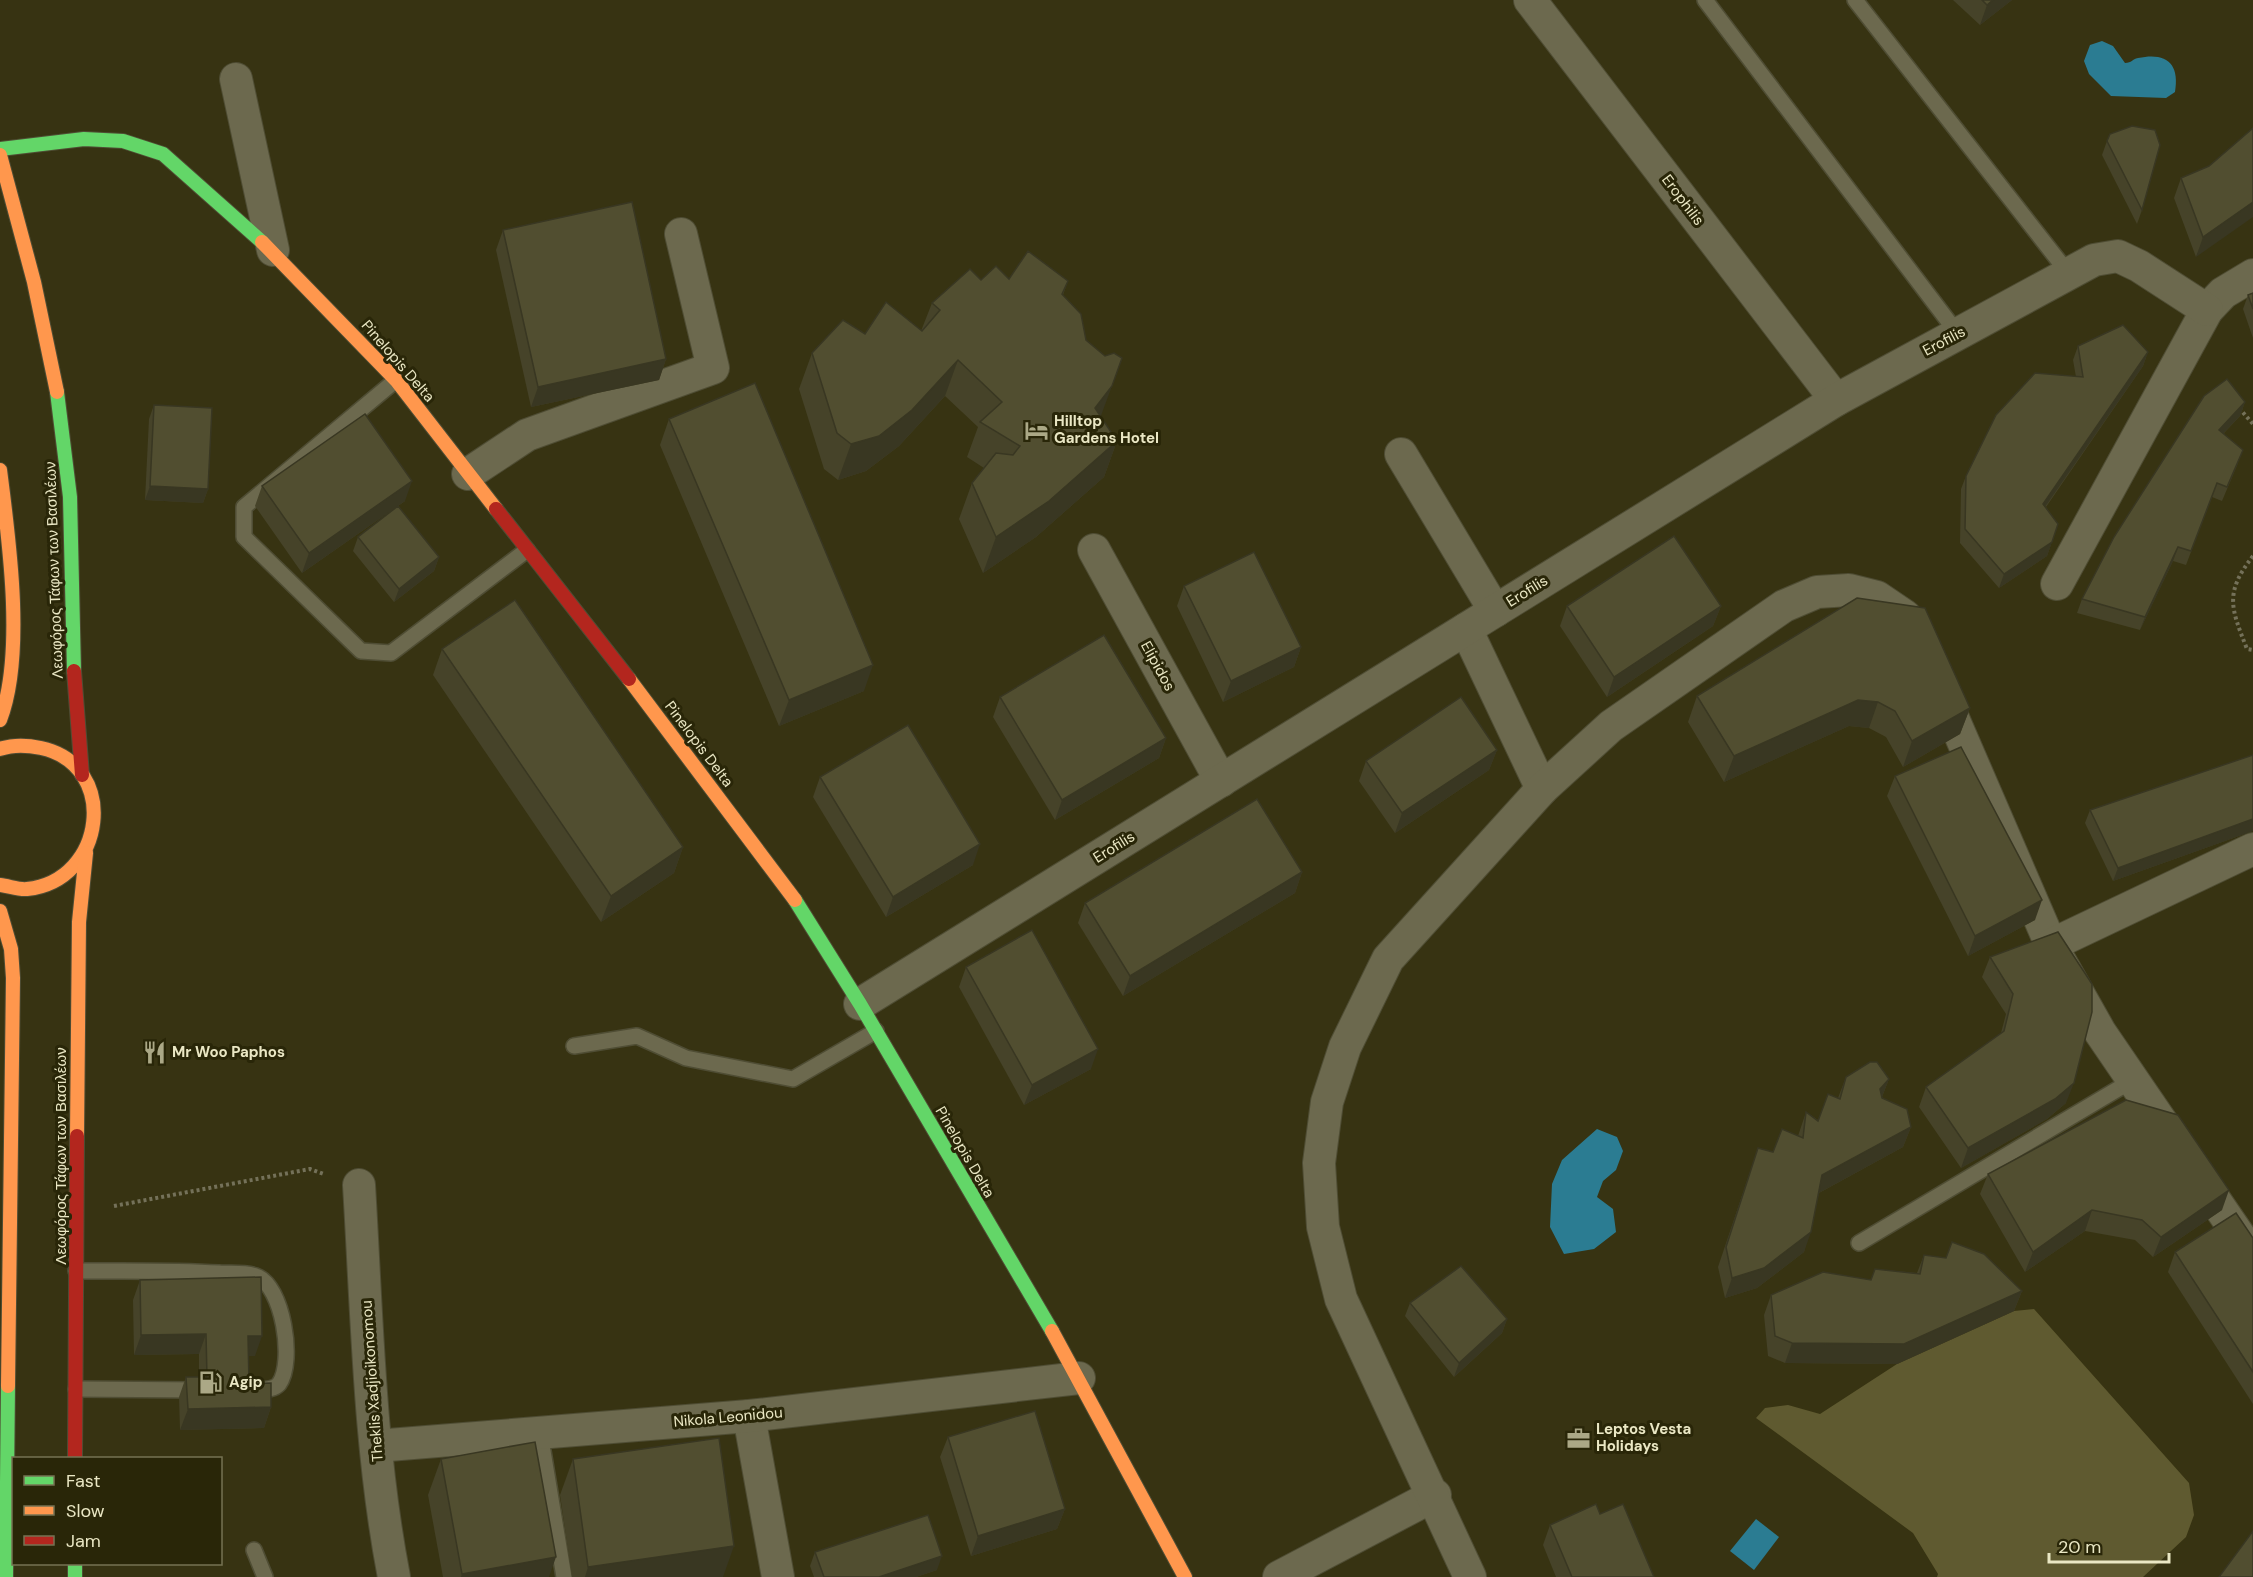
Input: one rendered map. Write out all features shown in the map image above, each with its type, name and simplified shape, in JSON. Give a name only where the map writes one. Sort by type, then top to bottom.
[{"type":"main road","name":"Pinelopis Delta","points":[[0,149],[84,139],[123,141],[163,154],[273,250],[396,380],[647,702],[796,901],[860,1004],[1079,1378],[1185,1577]]},
{"type":"main road","name":"Λεωφόρος Τάφων των Βασιλέων","points":[[0,155],[51,350],[62,414],[70,497],[75,706],[82,775]]},
{"type":"main road","points":[[0,470],[7,521],[13,653],[12,684],[0,720]]},
{"type":"main road","points":[[0,749],[28,745],[50,750],[82,775],[93,795],[96,815],[94,835],[86,853],[72,871],[53,883],[31,889],[9,888],[0,885]]},
{"type":"main road","name":"Λεωφόρος Τάφων των Βασιλέων","points":[[75,1457],[79,922],[86,853]]},
{"type":"main road","points":[[0,911],[11,949],[13,978],[6,1577]]},
{"type":"street","name":"Erophilis","points":[[1530,0],[1836,400]]},
{"type":"street","points":[[236,80],[273,250]]},
{"type":"street","points":[[468,474],[527,435],[713,368],[681,234]]},
{"type":"street","name":"Erofilis","points":[[860,1004],[1836,400],[2094,260],[2118,256],[2139,266],[2207,310]]},
{"type":"street","points":[[2057,584],[2207,310],[2223,293],[2253,275]]},
{"type":"street","points":[[1401,454],[1495,611]]},
{"type":"street","name":"Elipidos","points":[[1094,550],[1221,782]]},
{"type":"street","points":[[1470,1577],[1435,1495],[1341,1299],[1323,1227],[1319,1163],[1327,1102],[1345,1047],[1388,959],[1542,789],[1611,726],[1784,606],[1817,592],[1849,590],[1877,597],[1905,616],[1931,666],[2051,945],[2100,1032],[2253,1256]]},
{"type":"street","points":[[1466,629],[1542,789]]},
{"type":"street","points":[[2051,945],[2253,849]]},
{"type":"street","name":"Theklis Xadjioikonomou","points":[[359,1185],[376,1446],[394,1577]]},
{"type":"street","name":"Nikola Leonidou","points":[[376,1446],[749,1416],[1079,1378]]},
{"type":"street","points":[[749,1416],[778,1577]]},
{"type":"street","points":[[1279,1577],[1435,1495]]},
{"type":"lane","points":[[1705,0],[1958,334]]},
{"type":"lane","points":[[1855,0],[2069,274]]},
{"type":"lane","points":[[396,380],[244,507],[244,537],[361,651],[391,653],[527,550]]},
{"type":"lane","points":[[574,1046],[638,1036],[686,1058],[793,1079],[876,1031]]},
{"type":"lane","points":[[1859,1243],[2133,1080]]},
{"type":"lane","points":[[76,1271],[212,1272],[255,1275],[267,1282],[276,1300],[286,1338],[285,1369],[278,1385],[272,1389],[242,1390]]},
{"type":"lane","points":[[76,1389],[200,1390]]},
{"type":"lane","points":[[540,1433],[564,1577]]},
{"type":"lane","points":[[254,1550],[265,1577]]},
{"type":"path","points":[[2238,407],[2253,424]]},
{"type":"path","points":[[2253,556],[2238,574],[2232,598],[2236,620],[2247,649],[2253,650]]},
{"type":"path","points":[[77,1213],[310,1169],[359,1185]]},
{"type":"shaded area","points":[[2034,1309],[2189,1483],[2194,1515],[2186,1537],[2143,1577],[1937,1577],[1938,1574],[1913,1533],[1756,1418],[1765,1408],[1788,1405],[1820,1414],[1897,1364],[2014,1311]]},
{"type":"water","points":[[2102,41],[2113,46],[2125,63],[2148,57],[2163,58],[2169,62],[2175,74],[2175,92],[2166,98],[2111,96],[2089,74],[2084,61],[2090,45]]},
{"type":"water","points":[[1597,1129],[1617,1137],[1623,1151],[1616,1170],[1603,1181],[1597,1197],[1613,1209],[1616,1232],[1594,1249],[1564,1254],[1550,1227],[1552,1184],[1562,1160]]},
{"type":"water","points":[[1756,1519],[1779,1537],[1754,1570],[1730,1551]]},
{"type":"building","points":[[1982,0],[1993,0],[1987,5]]},
{"type":"building","points":[[2132,126],[2155,130],[2160,145],[2142,210],[2107,141],[2110,134]]},
{"type":"building","points":[[2253,128],[2253,202],[2203,237],[2181,178],[2209,166]]},
{"type":"building","points":[[632,202],[666,359],[538,387],[503,230]]},
{"type":"building","name":"Hilltop Gardens Hotel","points":[[1028,251],[1068,281],[1062,294],[1081,314],[1086,340],[1105,356],[1114,353],[1122,358],[1112,386],[1095,408],[1117,441],[1049,501],[996,537],[972,483],[996,453],[1013,455],[1020,446],[980,422],[1002,402],[958,360],[912,410],[879,436],[851,444],[837,433],[812,353],[843,320],[865,334],[886,302],[922,331],[940,310],[932,303],[970,269],[981,280],[996,266],[1009,279]]},
{"type":"building","points":[[2253,293],[2253,309],[2248,295]]},
{"type":"building","points":[[2123,325],[2148,352],[2043,504],[2058,524],[2052,542],[2004,574],[1965,529],[1966,476],[1996,415],[2035,373],[2083,377],[2078,346]]},
{"type":"building","points":[[2227,379],[2245,402],[2219,430],[2243,450],[2227,487],[2217,483],[2191,551],[2178,547],[2145,617],[2082,599],[2114,537],[2204,396]]},
{"type":"building","points":[[755,383],[873,665],[789,700],[669,419]]},
{"type":"building","points":[[154,405],[212,408],[208,489],[150,486]]},
{"type":"building","points":[[365,414],[412,481],[309,553],[262,486]]},
{"type":"building","points":[[398,506],[439,557],[399,589],[358,537]]},
{"type":"building","points":[[1674,536],[1721,606],[1614,677],[1567,606]]},
{"type":"building","points":[[1254,552],[1301,647],[1231,681],[1184,586]]},
{"type":"building","points":[[1857,598],[1925,608],[1970,708],[1912,741],[1895,711],[1878,702],[1858,700],[1734,756],[1697,696]]},
{"type":"building","points":[[515,600],[683,847],[611,896],[442,649]]},
{"type":"building","points":[[1104,635],[1166,738],[1062,800],[1000,697]]},
{"type":"building","points":[[1461,697],[1497,750],[1402,813],[1366,761]]},
{"type":"building","points":[[908,725],[980,844],[893,897],[820,777]]},
{"type":"building","points":[[1961,747],[2042,900],[1975,936],[1895,776]]},
{"type":"building","points":[[2253,755],[2253,819],[2118,868],[2090,810]]},
{"type":"building","points":[[1257,799],[1302,872],[1130,976],[1085,903]]},
{"type":"building","points":[[1032,930],[1098,1049],[1032,1085],[966,967]]},
{"type":"building","points":[[2058,932],[2092,984],[2092,1012],[2074,1083],[2055,1099],[1968,1148],[1926,1087],[2004,1031],[2013,994],[1990,957]]},
{"type":"building","points":[[1870,1062],[1877,1062],[1889,1079],[1880,1089],[1882,1098],[1907,1109],[1911,1127],[1822,1175],[1811,1232],[1764,1268],[1732,1278],[1726,1247],[1758,1148],[1773,1152],[1782,1129],[1803,1138],[1806,1112],[1818,1121],[1828,1094],[1840,1099],[1846,1077]]},
{"type":"building","points":[[2126,1100],[2178,1115],[2229,1190],[2161,1237],[2142,1220],[2092,1210],[2033,1252],[1988,1174]]},
{"type":"building","points":[[2236,1213],[2253,1238],[2253,1372],[2175,1252]]},
{"type":"building","points":[[1952,1242],[1984,1254],[2022,1291],[1904,1344],[1792,1343],[1775,1336],[1771,1295],[1823,1272],[1871,1280],[1875,1269],[1920,1274],[1924,1255],[1946,1258]]},
{"type":"building","points":[[1461,1266],[1507,1319],[1459,1363],[1410,1303]]},
{"type":"building","points":[[261,1277],[262,1336],[248,1336],[249,1384],[271,1383],[271,1407],[188,1409],[186,1377],[207,1377],[206,1334],[141,1335],[140,1280]]},
{"type":"building","points":[[1035,1411],[1065,1509],[978,1536],[948,1437]]},
{"type":"building","points":[[719,1438],[734,1546],[588,1567],[573,1459]]},
{"type":"building","points":[[535,1442],[556,1557],[462,1574],[441,1459]]},
{"type":"building","points":[[1596,1504],[1600,1514],[1623,1504],[1654,1577],[1572,1577],[1550,1525]]},
{"type":"building","points":[[928,1515],[942,1556],[879,1577],[824,1577],[815,1552]]},
{"type":"building","points":[[2253,1531],[2253,1577],[2219,1577]]},
{"type":"traffic: fast","points":[[0,149],[84,139],[123,141],[163,154],[262,242]]},
{"type":"traffic: fast","points":[[57,392],[70,497],[74,671]]},
{"type":"traffic: fast","points":[[795,900],[860,1004],[1052,1331]]},
{"type":"traffic: fast","points":[[6,1577],[8,1386]]},
{"type":"traffic: fast","points":[[75,1565],[75,1577]]},
{"type":"traffic: slow","points":[[0,155],[34,282],[57,392]]},
{"type":"traffic: slow","points":[[262,242],[396,380],[496,509]]},
{"type":"traffic: slow","points":[[0,470],[13,597],[12,663],[8,693],[0,720]]},
{"type":"traffic: slow","points":[[629,679],[795,900]]},
{"type":"traffic: slow","points":[[0,749],[31,746],[66,759],[83,776],[92,798],[93,822],[87,845],[74,866],[54,881],[27,889],[0,885]]},
{"type":"traffic: slow","points":[[77,1136],[79,922],[86,853]]},
{"type":"traffic: slow","points":[[0,911],[11,949],[13,978],[8,1386]]},
{"type":"traffic: slow","points":[[1052,1331],[1185,1577]]},
{"type":"traffic: jam","points":[[496,509],[629,679]]},
{"type":"traffic: jam","points":[[74,671],[82,775]]},
{"type":"traffic: jam","points":[[75,1457],[77,1136]]},
{"type":"place","name":"Hilltop Gardens Hotel","points":[[1036,430]]},
{"type":"place","name":"Mr Woo Paphos","points":[[154,1052]]},
{"type":"place","name":"Agip","points":[[211,1382]]},
{"type":"place","name":"Leptos Vesta Holidays","points":[[1578,1438]]}]
